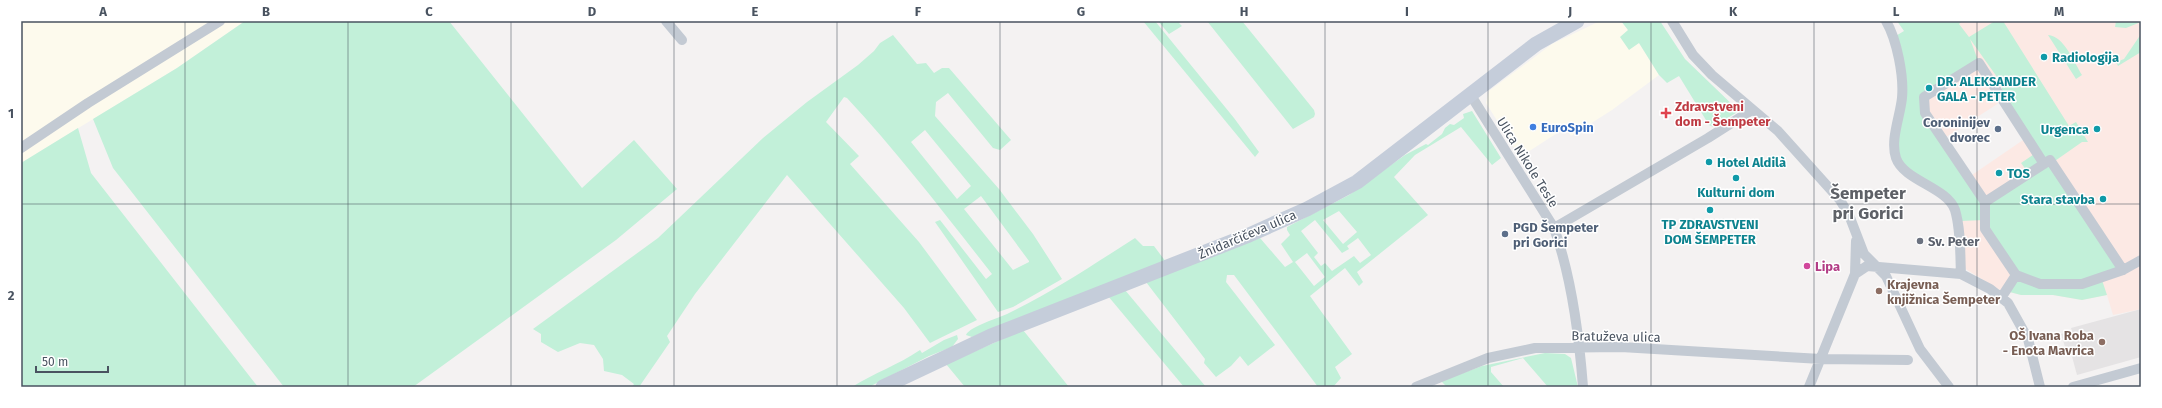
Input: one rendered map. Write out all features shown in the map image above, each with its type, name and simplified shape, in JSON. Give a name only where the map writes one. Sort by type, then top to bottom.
[{"type":"street","points":[[21,148],[220,21]]},
{"type":"street","points":[[666,21],[682,40]]},
{"type":"street","name":"Žnidarčičeva ulica","points":[[883,387],[991,336],[1249,235],[1307,209],[1357,182],[1536,44],[1577,21]]},
{"type":"street","points":[[1672,21],[1693,55],[1712,75],[1778,131],[1827,185],[1849,215],[1864,254],[1886,276],[1920,349],[1949,387]]},
{"type":"street","points":[[1886,21],[1893,34],[1902,96],[1895,139],[1896,159],[1906,171],[1944,197],[1955,210],[1961,274]]},
{"type":"street","points":[[2044,164],[1979,64],[1924,97],[1925,113],[1986,202],[1984,216],[1985,229],[2016,275],[2040,284],[2082,284],[2122,270],[2141,260]]},
{"type":"street","name":"Ulica Nikole Tesle","points":[[1470,94],[1554,228],[1563,252],[1580,348],[1583,387]]},
{"type":"street","points":[[1554,228],[1708,138],[1752,110]]},
{"type":"street","points":[[1986,202],[2050,160],[2122,270]]},
{"type":"street","points":[[1809,387],[1855,274],[1857,251],[1855,233]]},
{"type":"street","points":[[1855,274],[1867,266],[1961,274],[1999,297],[2008,303],[2028,338],[2040,387]]},
{"type":"street","points":[[1999,297],[2016,275]]},
{"type":"street","name":"Bratuževa ulica","points":[[1416,387],[1488,358],[1535,348],[1621,347],[1821,359],[1908,360]]},
{"type":"street","points":[[2073,387],[2141,368]]},
{"type":"shaded area","points":[[21,21],[245,21],[177,68],[21,163]]},
{"type":"shaded area","points":[[1600,21],[1621,21],[1628,30],[1629,49],[1639,43],[1659,75],[1612,110],[1571,136],[1565,128],[1520,157],[1486,103],[1489,91],[1552,44]]},
{"type":"shaded area","points":[[1920,21],[2141,21],[2141,309],[2113,315],[2107,295],[2082,300],[2053,295],[2021,295],[1998,289],[1964,268],[1960,222],[1969,177],[2026,138],[2002,101],[1943,139],[1925,113]]},
{"type":"shaded area","name":"OŠ Ivana Roba - Enota Mavrica","points":[[2141,309],[2141,357],[2077,375],[2070,349],[2066,350],[2061,334],[2072,331],[2071,328]]},
{"type":"green space","points":[[245,21],[449,21],[582,188],[634,140],[677,189],[616,240],[413,387],[284,387],[113,168],[93,119],[177,68]]},
{"type":"green space","points":[[1143,21],[1155,21],[1234,118],[1259,152],[1255,157]]},
{"type":"green space","points":[[1158,21],[1182,21],[1179,23],[1182,26],[1169,34]]},
{"type":"green space","points":[[1207,21],[1242,21],[1314,110],[1314,117],[1293,129]]},
{"type":"green space","points":[[1621,21],[1660,21],[1685,59],[1739,111],[1713,127],[1709,125],[1679,76],[1667,83],[1659,75],[1639,43],[1629,50],[1620,37],[1628,30]]},
{"type":"green space","points":[[1897,21],[1962,21],[1959,24],[1969,37],[1995,21],[2003,21],[2069,126],[2076,122],[2088,142],[2082,142],[2052,163],[2123,270],[2101,277],[2107,295],[2082,300],[2053,295],[2021,295],[2006,291],[2016,275],[1984,220],[1961,221],[1955,210],[1896,159],[1901,103],[1894,37],[1904,31]],"holes":[[[1970,39],[2002,84],[2001,98],[2036,153],[2021,163],[2027,171],[1985,201],[1925,113],[1924,97],[1979,63]]]},
{"type":"green space","points":[[2116,21],[2141,22],[2126,28],[2115,27]]},
{"type":"green space","points":[[2141,34],[2141,52],[2118,66],[2116,62],[2124,59]]},
{"type":"green space","points":[[893,35],[917,64],[926,63],[934,73],[942,68],[949,68],[1011,140],[1000,150],[993,148],[948,93],[936,102],[935,116],[999,189],[1033,234],[1062,279],[1013,307],[998,312],[935,222],[940,220],[986,279],[992,274],[903,162],[847,98],[844,97],[826,122],[859,156],[850,164],[919,242],[977,320],[930,343],[904,308],[787,175],[695,294],[667,336],[670,342],[639,387],[632,387],[634,384],[622,375],[604,371],[603,359],[594,345],[580,343],[558,352],[541,342],[541,334],[533,329],[658,238],[763,138],[807,102],[858,65],[874,51],[880,43]],"holes":[[[925,130],[971,186],[957,199],[911,142]],[[981,196],[1029,261],[1029,262],[1013,270],[964,209]]]},
{"type":"green space","points":[[2048,35],[2054,36],[2064,45],[2082,75],[2076,79]]},
{"type":"green space","points":[[1472,111],[1501,158],[1492,165],[1461,127],[1415,155],[1394,177],[1428,215],[1357,272],[1363,282],[1359,286],[1345,268],[1310,296],[1352,354],[1335,367],[1341,378],[1333,387],[1318,387],[1234,275],[1227,275],[1226,282],[1275,345],[1248,366],[1240,356],[1231,366],[1216,377],[1204,363],[1205,359],[1146,282],[1260,238],[1285,267],[1293,262],[1281,244],[1290,235],[1287,227],[1349,195],[1405,155],[1426,144],[1428,145],[1442,134],[1445,128],[1450,124],[1454,125],[1464,118],[1463,114]],"holes":[[[1339,211],[1357,232],[1343,244],[1323,220]],[[1315,220],[1342,253],[1349,249],[1347,246],[1358,238],[1371,255],[1360,263],[1354,256],[1332,271],[1325,263],[1321,266],[1314,257],[1318,253],[1301,231]],[[1307,253],[1325,277],[1314,286],[1295,262]]]},
{"type":"green space","points":[[78,128],[91,173],[258,387],[21,387],[21,163]]},
{"type":"green space","points":[[1135,238],[1143,246],[1154,246],[1166,262],[972,337],[966,335],[973,328],[1005,315],[1041,296]]},
{"type":"green space","points":[[1125,290],[1206,387],[1184,387],[1108,296]]},
{"type":"green space","points":[[1023,330],[1069,387],[965,387],[946,364]]},
{"type":"green space","points":[[957,335],[958,339],[952,347],[929,356],[869,387],[852,387],[920,350],[922,353],[944,340]]},
{"type":"green space","points":[[1545,353],[1565,354],[1571,358],[1578,387],[1548,387],[1523,358],[1491,367],[1491,372],[1504,387],[1447,387],[1441,381],[1482,366]]},
{"type":"place","name":"Radiologija","points":[[2044,57]]},
{"type":"place","name":"DR. ALEKSANDER GALA - PETER","points":[[1929,88]]},
{"type":"place","name":"Zdravstveni dom - Šempeter","points":[[1666,113]]},
{"type":"place","name":"EuroSpin","points":[[1533,127]]},
{"type":"place","name":"Coroninijev dvorec","points":[[1998,129]]},
{"type":"place","name":"Urgenca","points":[[2097,129]]},
{"type":"place","name":"Hotel Aldilà","points":[[1709,162]]},
{"type":"place","name":"TOS","points":[[1999,173]]},
{"type":"place","name":"Kulturni dom","points":[[1736,178]]},
{"type":"place","name":"Stara stavba","points":[[2103,199]]},
{"type":"place","name":"TP ZDRAVSTVENI DOM ŠEMPETER","points":[[1710,210]]},
{"type":"place","name":"PGD Šempeter pri Gorici","points":[[1505,234]]},
{"type":"place","name":"Sv. Peter","points":[[1920,241]]},
{"type":"place","name":"Lipa","points":[[1807,266]]},
{"type":"place","name":"Krajevna knjižnica Šempeter","points":[[1879,291]]},
{"type":"place","name":"OŠ Ivana Roba - Enota Mavrica","points":[[2102,342]]},
{"type":"district","name":"Šempeter pri Gorici","points":[[1868,203]]}]
